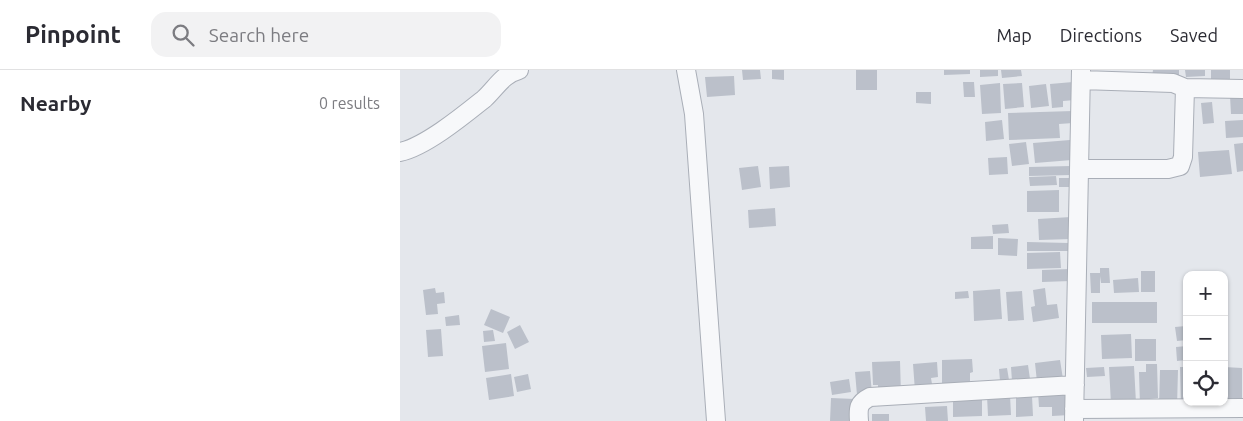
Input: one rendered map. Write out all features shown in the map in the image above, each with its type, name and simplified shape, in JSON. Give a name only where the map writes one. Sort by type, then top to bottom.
[{"type":"street","points":[[400,152],[407,151],[440,132],[485,98],[507,74],[520,70]]},
{"type":"street","points":[[686,70],[694,114],[716,421]]},
{"type":"street","points":[[1243,89],[1185,88],[1173,83],[1081,75],[1074,415],[1243,408]]},
{"type":"street","points":[[1080,169],[1168,169],[1180,166],[1183,157],[1185,88]]},
{"type":"street","points":[[858,421],[859,406],[862,401],[870,397],[1075,385]]},
{"type":"building","points":[[742,70],[760,70],[761,79],[743,80]]},
{"type":"building","points":[[772,70],[784,70],[784,80],[772,79]]},
{"type":"building","points":[[856,70],[877,70],[877,90],[856,90]]},
{"type":"building","points":[[944,70],[970,70],[970,74],[944,75]]},
{"type":"building","points":[[980,70],[998,70],[998,76],[980,77]]},
{"type":"building","points":[[1001,70],[1021,70],[1022,76],[1002,78]]},
{"type":"building","points":[[1153,70],[1179,70],[1179,78],[1152,77]]},
{"type":"building","points":[[1185,70],[1205,70],[1205,76],[1186,77]]},
{"type":"building","points":[[1211,70],[1230,70],[1230,80],[1211,81]]},
{"type":"building","points":[[734,76],[735,95],[707,97],[705,77]]},
{"type":"building","points":[[963,82],[974,82],[975,97],[964,97]]},
{"type":"building","points":[[1073,82],[1075,100],[1063,101],[1063,107],[1052,108],[1050,84]]},
{"type":"building","points":[[1000,83],[1001,113],[982,114],[980,85]]},
{"type":"building","points":[[1022,83],[1024,107],[1005,109],[1003,84]]},
{"type":"building","points":[[1046,84],[1049,106],[1031,108],[1029,86]]},
{"type":"building","points":[[916,92],[931,92],[931,104],[916,103]]},
{"type":"building","points":[[1230,96],[1243,96],[1243,114],[1231,114]]},
{"type":"building","points":[[1212,102],[1214,123],[1203,124],[1201,103]]},
{"type":"building","points":[[1073,111],[1073,123],[1059,124],[1060,138],[1009,140],[1008,113]]},
{"type":"building","points":[[1002,120],[1004,139],[986,141],[985,122]]},
{"type":"building","points":[[1243,120],[1243,137],[1226,138],[1225,121]]},
{"type":"building","points":[[1070,140],[1072,160],[1035,163],[1033,143]]},
{"type":"building","points":[[1026,142],[1029,164],[1012,166],[1009,144]]},
{"type":"building","points":[[1243,143],[1243,171],[1237,172],[1234,144]]},
{"type":"building","points":[[1229,150],[1232,174],[1200,177],[1198,152]]},
{"type":"building","points":[[1007,157],[1008,174],[989,175],[988,158]]},
{"type":"building","points":[[758,166],[761,187],[742,190],[739,168]]},
{"type":"building","points":[[789,166],[790,187],[770,189],[769,167]]},
{"type":"building","points":[[1071,166],[1071,175],[1029,176],[1029,167]]},
{"type":"building","points":[[1056,176],[1057,185],[1030,186],[1029,177]]},
{"type":"building","points":[[1059,178],[1070,178],[1070,187],[1059,187]]},
{"type":"building","points":[[1059,190],[1059,212],[1027,212],[1027,191]]},
{"type":"building","points":[[775,208],[776,226],[749,228],[748,210]]},
{"type":"building","points":[[1071,217],[1072,239],[1039,240],[1038,219]]},
{"type":"building","points":[[1008,224],[1009,233],[993,234],[992,225]]},
{"type":"building","points":[[993,236],[993,249],[971,249],[971,237]]},
{"type":"building","points":[[998,238],[1018,239],[1017,256],[998,255]]},
{"type":"building","points":[[1027,242],[1069,243],[1070,251],[1027,251]]},
{"type":"building","points":[[1060,252],[1061,268],[1027,269],[1027,253]]},
{"type":"building","points":[[1100,268],[1109,268],[1110,283],[1101,283],[1100,276],[1100,293],[1091,293],[1090,273],[1100,273]]},
{"type":"building","points":[[1070,269],[1071,281],[1042,282],[1042,270]]},
{"type":"building","points":[[1141,271],[1155,271],[1155,292],[1141,292]]},
{"type":"building","points":[[1138,278],[1139,292],[1114,293],[1113,280]]},
{"type":"building","points":[[435,288],[436,293],[444,292],[445,303],[437,304],[438,314],[426,315],[423,290]]},
{"type":"building","points":[[1045,288],[1047,305],[1057,304],[1059,318],[1033,322],[1031,307],[1035,306],[1033,290]]},
{"type":"building","points":[[1000,289],[1002,319],[974,321],[973,291]]},
{"type":"building","points":[[968,291],[969,298],[955,299],[955,292]]},
{"type":"building","points":[[1022,291],[1024,320],[1008,321],[1006,292]]},
{"type":"building","points":[[1092,302],[1157,302],[1157,323],[1092,323]]},
{"type":"building","points":[[491,309],[510,317],[503,333],[484,325]]},
{"type":"building","points":[[459,315],[460,325],[446,326],[445,317]]},
{"type":"building","points":[[520,325],[529,342],[515,349],[507,332]]},
{"type":"building","points":[[1183,326],[1183,340],[1177,341],[1175,327]]},
{"type":"building","points":[[441,329],[443,356],[428,357],[426,330]]},
{"type":"building","points":[[493,330],[495,341],[484,342],[483,331]]},
{"type":"building","points":[[1131,334],[1132,358],[1102,359],[1101,335]]},
{"type":"building","points":[[1135,339],[1156,339],[1156,361],[1135,361]]},
{"type":"building","points":[[506,343],[509,369],[485,372],[482,346]]},
{"type":"building","points":[[1183,346],[1183,360],[1177,361],[1176,347]]},
{"type":"building","points":[[972,359],[973,372],[970,373],[970,383],[942,384],[942,360]]},
{"type":"building","points":[[1060,360],[1063,379],[1037,382],[1035,363]]},
{"type":"building","points":[[900,361],[901,395],[878,395],[878,385],[873,385],[872,362]]},
{"type":"building","points":[[937,362],[938,377],[931,378],[933,390],[915,391],[913,364]]},
{"type":"building","points":[[1146,364],[1157,364],[1158,398],[1149,399],[1150,405],[1140,405],[1139,372],[1146,372]]},
{"type":"building","points":[[1028,365],[1030,379],[1012,381],[1011,367]]},
{"type":"building","points":[[1134,366],[1136,403],[1111,404],[1109,367]]},
{"type":"building","points":[[1104,367],[1105,376],[1087,377],[1086,368]]},
{"type":"building","points":[[1180,367],[1183,367],[1183,405],[1181,406]]},
{"type":"building","points":[[1228,367],[1242,368],[1242,402],[1228,402]]},
{"type":"building","points":[[1007,368],[1009,380],[1000,381],[999,369]]},
{"type":"building","points":[[1160,370],[1178,370],[1177,407],[1159,407]]},
{"type":"building","points":[[870,371],[872,394],[857,395],[855,372]]},
{"type":"building","points":[[511,374],[514,396],[489,400],[486,378]]},
{"type":"building","points":[[528,374],[531,389],[517,392],[514,377]]},
{"type":"building","points":[[849,379],[851,392],[832,395],[830,382]]},
{"type":"building","points":[[1069,388],[1070,415],[1052,416],[1052,407],[1039,407],[1038,392]]},
{"type":"building","points":[[1010,395],[1011,415],[988,416],[987,396]]},
{"type":"building","points":[[1032,396],[1033,416],[1016,417],[1016,397]]},
{"type":"building","points":[[831,398],[855,399],[854,416],[849,416],[849,421],[830,421]]},
{"type":"building","points":[[953,400],[982,400],[982,416],[953,417]]},
{"type":"building","points":[[947,406],[948,421],[926,421],[925,407]]},
{"type":"building","points":[[872,414],[889,414],[889,421],[872,421]]}]
